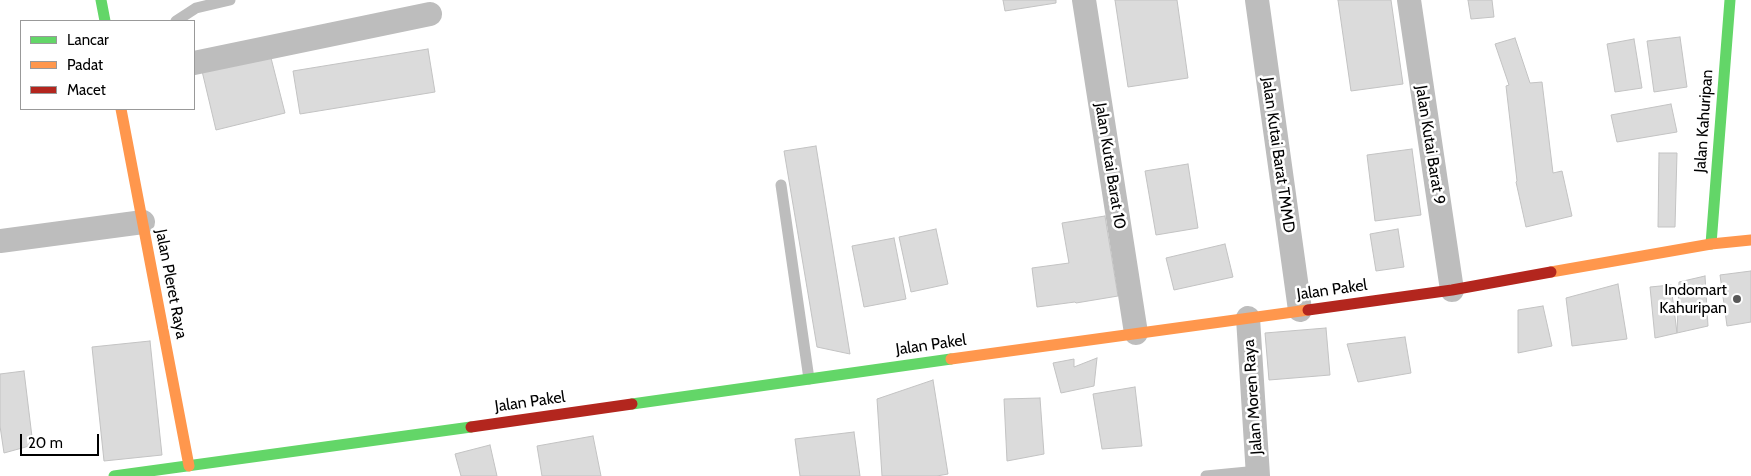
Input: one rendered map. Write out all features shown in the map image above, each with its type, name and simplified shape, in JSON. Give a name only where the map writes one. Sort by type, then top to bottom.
[{"type":"street","points":[[101,0],[105,20]]},
{"type":"street","name":"Jalan Kutai Barat 10","points":[[1084,0],[1136,333]]},
{"type":"street","name":"Jalan Kutai Barat TMMD","points":[[1257,0],[1300,310]]},
{"type":"street","name":"Jalan Kutai Barat 9","points":[[1409,0],[1452,290]]},
{"type":"street","name":"Jalan Kahuripan","points":[[1711,244],[1730,0]]},
{"type":"street","points":[[195,63],[430,14]]},
{"type":"street","name":"Jalan Pleret Raya","points":[[121,110],[190,471]]},
{"type":"street","points":[[0,241],[143,222]]},
{"type":"street","name":"Jalan Pakel","points":[[114,476],[190,471],[757,388],[806,379],[1452,290],[1711,244],[1751,240]]},
{"type":"street","name":"Jalan Moren Raya","points":[[1248,318],[1258,474]]},
{"type":"lane","points":[[178,20],[196,8],[230,0]]},
{"type":"lane","points":[[781,185],[806,379]]},
{"type":"lane","points":[[1206,476],[1258,474]]},
{"type":"building","points":[[1003,0],[1056,0],[1056,3],[1005,11]]},
{"type":"building","points":[[1115,0],[1177,0],[1188,78],[1128,87]]},
{"type":"building","points":[[1338,0],[1391,0],[1403,84],[1351,91]]},
{"type":"building","points":[[1468,0],[1492,0],[1494,17],[1471,19]]},
{"type":"building","points":[[1680,37],[1687,87],[1654,92],[1647,41]]},
{"type":"building","points":[[1515,38],[1530,83],[1542,82],[1553,173],[1562,171],[1572,216],[1526,227],[1516,182],[1506,86],[1509,85],[1495,44]]},
{"type":"building","points":[[1634,39],[1642,88],[1615,92],[1607,44]]},
{"type":"building","points":[[428,49],[435,92],[300,114],[293,71]]},
{"type":"building","points":[[270,54],[285,113],[216,130],[202,71]]},
{"type":"building","points":[[1671,104],[1677,132],[1617,142],[1611,115]]},
{"type":"building","points":[[816,146],[850,354],[817,347],[784,151]]},
{"type":"building","points":[[1412,149],[1421,215],[1375,221],[1367,155]]},
{"type":"building","points":[[1659,153],[1677,153],[1675,227],[1658,227]]},
{"type":"building","points":[[1188,164],[1198,228],[1156,235],[1145,171]]},
{"type":"building","points":[[1105,216],[1118,296],[1037,307],[1032,268],[1069,263],[1062,223]]},
{"type":"building","points":[[936,229],[948,284],[911,292],[899,237]]},
{"type":"building","points":[[1398,229],[1404,267],[1376,271],[1370,234]]},
{"type":"building","points":[[894,238],[906,299],[864,307],[852,246]]},
{"type":"building","points":[[1225,244],[1233,277],[1174,290],[1166,258]]},
{"type":"building","name":"Indomart Kahuripan","points":[[1751,271],[1751,322],[1727,326],[1720,275]]},
{"type":"building","points":[[1705,276],[1708,326],[1677,333],[1679,282]]},
{"type":"building","points":[[1618,284],[1627,339],[1572,346],[1566,298]]},
{"type":"building","points":[[1671,285],[1677,333],[1655,338],[1650,287]]},
{"type":"building","points":[[1543,306],[1552,346],[1518,353],[1518,310]]},
{"type":"building","points":[[1326,328],[1330,375],[1269,380],[1265,333]]},
{"type":"building","points":[[1405,337],[1411,373],[1358,382],[1347,344]]},
{"type":"building","points":[[150,341],[162,455],[104,461],[92,347]]},
{"type":"building","points":[[1097,358],[1094,386],[1061,393],[1053,363],[1074,359],[1074,367]]},
{"type":"building","points":[[24,371],[33,445],[4,453],[0,426],[0,374]]},
{"type":"building","points":[[933,380],[948,474],[937,476],[882,476],[877,399]]},
{"type":"building","points":[[1135,387],[1142,446],[1102,449],[1093,394]]},
{"type":"building","points":[[1040,398],[1044,454],[1007,461],[1004,399]]},
{"type":"building","points":[[854,432],[860,476],[800,476],[795,439]]},
{"type":"building","points":[[593,436],[601,476],[542,476],[537,446]]},
{"type":"building","points":[[490,445],[497,476],[461,476],[455,454]]},
{"type":"traffic: fast","points":[[101,0],[105,20]]},
{"type":"traffic: fast","points":[[1711,244],[1730,0]]},
{"type":"traffic: fast","points":[[632,404],[951,359]]},
{"type":"traffic: fast","points":[[114,476],[471,427]]},
{"type":"traffic: slow","points":[[121,110],[189,466]]},
{"type":"traffic: slow","points":[[1551,272],[1711,244],[1751,240]]},
{"type":"traffic: slow","points":[[951,359],[1308,310]]},
{"type":"traffic: jam","points":[[1308,310],[1452,290],[1551,272]]},
{"type":"traffic: jam","points":[[471,427],[632,404]]},
{"type":"place","name":"Indomart Kahuripan","points":[[1737,299]]}]
